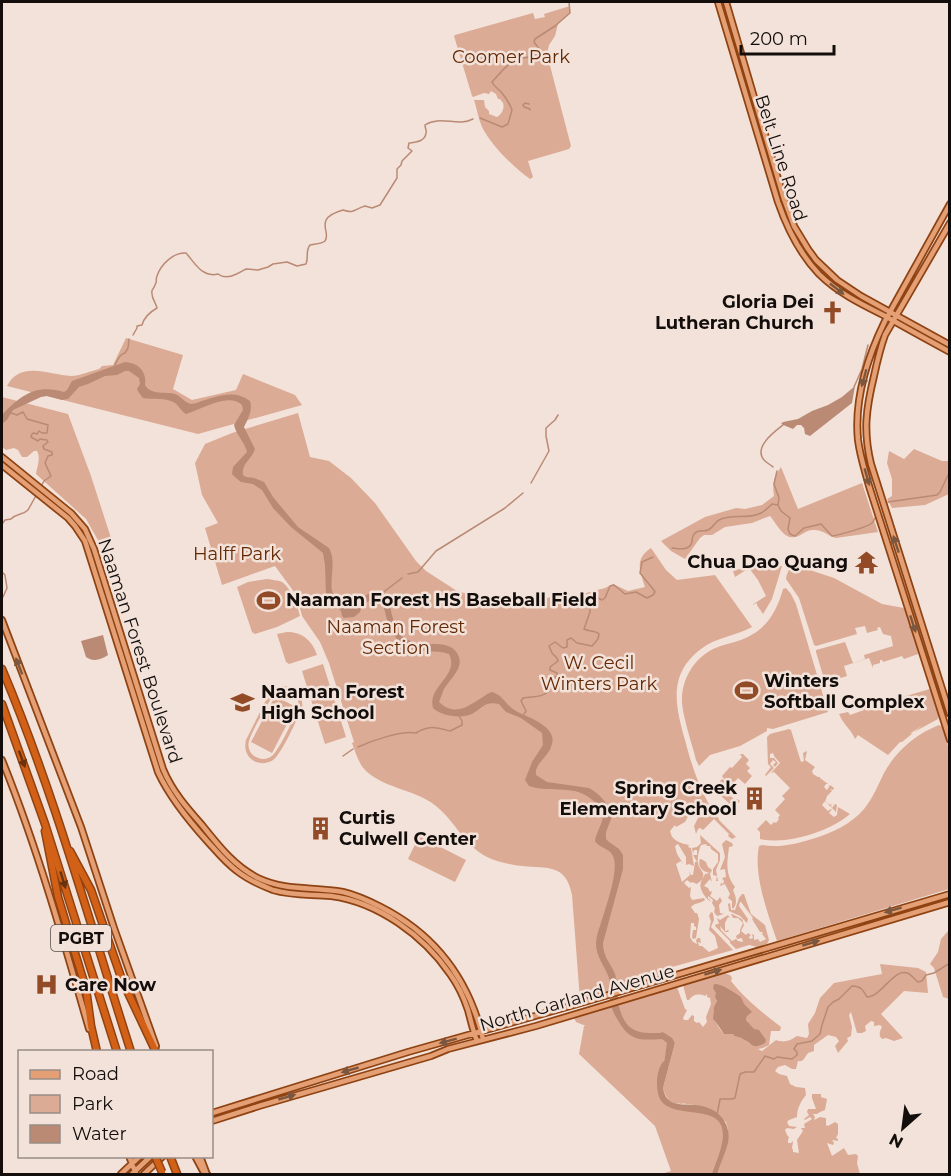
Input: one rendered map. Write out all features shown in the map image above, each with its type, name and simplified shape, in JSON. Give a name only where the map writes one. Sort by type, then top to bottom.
[{"type":"highway","name":"PGBT","points":[[2,669],[38,762],[130,1050]]},
{"type":"highway","name":"PGBT","points":[[2,704],[45,824],[116,1050]]},
{"type":"highway","points":[[45,824],[54,880],[86,989],[96,1050]]},
{"type":"highway","points":[[64,841],[91,890],[122,980],[156,1050]]},
{"type":"highway","points":[[154,1158],[162,1173]]},
{"type":"highway","points":[[171,1158],[177,1174]]},
{"type":"main road","name":"Belt Line Road","points":[[718,2],[784,220],[810,264],[847,297],[950,352]]},
{"type":"main road","name":"Belt Line Road","points":[[726,2],[777,173],[798,234],[816,260],[852,291],[947,343]]},
{"type":"main road","points":[[770,176],[777,173]]},
{"type":"main road","points":[[950,204],[878,337],[863,381],[857,420],[862,461],[950,740]]},
{"type":"main road","points":[[950,223],[885,335],[868,398],[865,420],[866,443],[871,464],[950,714]]},
{"type":"main road","points":[[923,252],[930,256]]},
{"type":"main road","points":[[823,277],[828,272]]},
{"type":"main road","points":[[942,348],[947,343]]},
{"type":"main road","points":[[857,420],[865,420]]},
{"type":"main road","name":"Naaman Forest Boulevard","points":[[2,457],[28,482]]},
{"type":"main road","name":"Naaman Forest Boulevard","points":[[2,465],[28,482],[85,529],[94,549],[153,748],[158,772],[166,788],[198,831],[222,859],[255,883],[291,894],[343,898],[391,915],[425,945],[449,973],[465,1000],[474,1034],[480,1040]]},
{"type":"main road","points":[[2,620],[81,827],[156,1050]]},
{"type":"main road","name":"Naaman Forest Boulevard","points":[[153,748],[173,789],[225,853],[258,878],[283,887],[329,890],[366,900],[422,933],[454,969],[467,992],[481,1032],[480,1040]]},
{"type":"main road","points":[[2,760],[52,904],[95,1050]]},
{"type":"main road","points":[[198,831],[209,833]]},
{"type":"main road","name":"North Garland Avenue","points":[[213,1113],[313,1081],[950,894]]},
{"type":"main road","name":"North Garland Avenue","points":[[213,1121],[950,902]]},
{"type":"main road","points":[[313,1081],[315,1090]]},
{"type":"main road","points":[[256,1099],[259,1106]]},
{"type":"main road","points":[[130,1158],[134,1174]]},
{"type":"main road","points":[[121,1174],[138,1158]]},
{"type":"main road","points":[[134,1174],[151,1158]]},
{"type":"main road","points":[[144,1174],[161,1158]]},
{"type":"main road","points":[[196,1158],[207,1174]]},
{"type":"main road","points":[[201,1158],[207,1174]]},
{"type":"green space","name":"Coomer Park","points":[[570,6],[570,13],[558,24],[547,54],[571,146],[569,149],[528,161],[533,177],[530,179],[503,155],[482,127],[474,100],[484,100],[489,114],[497,117],[502,112],[503,103],[491,91],[489,94],[472,96],[454,36],[533,13],[535,19],[545,17],[544,14]]},
{"type":"green space","points":[[126,338],[183,355],[173,389],[192,400],[236,390],[243,374],[295,395],[302,405],[198,434],[7,386],[13,378],[27,371],[74,376],[99,369],[102,366],[113,365]]},
{"type":"green space","points":[[2,397],[68,414],[111,538],[99,542],[86,519],[36,474],[39,460],[37,451],[27,457],[22,457],[14,448],[6,450],[2,447]]},
{"type":"green space","points":[[298,413],[310,457],[329,461],[351,478],[375,503],[416,561],[426,571],[457,591],[492,601],[515,603],[531,602],[567,593],[567,598],[613,584],[628,591],[645,587],[640,571],[640,561],[651,548],[666,570],[677,580],[715,575],[752,627],[713,642],[690,659],[679,680],[677,702],[681,727],[693,767],[711,808],[705,800],[716,817],[712,810],[736,837],[732,839],[728,836],[729,834],[714,819],[703,830],[698,829],[696,834],[694,826],[701,812],[698,809],[691,811],[685,822],[676,827],[675,825],[670,831],[675,839],[691,848],[694,866],[686,865],[686,857],[678,844],[675,846],[684,865],[681,861],[676,864],[682,882],[690,875],[689,871],[693,875],[695,862],[697,862],[693,855],[697,855],[697,850],[694,850],[693,854],[692,848],[701,843],[700,835],[720,853],[720,860],[716,870],[718,881],[716,881],[717,876],[713,875],[713,869],[718,862],[718,854],[706,844],[701,845],[698,856],[698,865],[703,873],[702,879],[697,884],[687,880],[684,883],[689,888],[691,887],[692,900],[704,898],[705,900],[691,907],[699,919],[696,938],[692,937],[693,930],[696,930],[694,923],[691,923],[690,937],[697,944],[696,940],[700,938],[699,946],[709,952],[718,948],[715,936],[709,930],[711,912],[714,920],[711,927],[733,950],[672,967],[660,975],[580,1000],[572,895],[565,877],[547,868],[509,864],[487,857],[471,846],[440,809],[432,803],[373,777],[363,768],[352,743],[354,742],[329,663],[320,642],[302,616],[297,596],[275,566],[222,585],[205,528],[218,523],[202,495],[195,463],[205,444],[232,433]]},
{"type":"green space","points":[[914,449],[942,461],[949,461],[949,494],[925,505],[892,508],[887,499],[892,496],[892,479],[887,463],[889,451],[904,459]]},
{"type":"green space","points":[[781,467],[798,509],[862,483],[878,532],[836,538],[813,530],[791,537],[784,534],[770,516],[752,523],[725,527],[712,535],[704,535],[685,559],[671,551],[661,541],[705,517],[736,508],[745,509],[762,505],[774,496],[774,481]]},
{"type":"green space","points":[[792,564],[834,578],[882,604],[904,608],[914,640],[916,639],[918,654],[904,659],[902,656],[883,662],[880,660],[880,663],[873,665],[873,668],[869,658],[844,666],[847,676],[826,683],[816,650],[845,642],[853,663],[865,659],[864,655],[893,646],[891,636],[883,634],[880,627],[877,628],[878,630],[867,633],[865,626],[855,628],[857,634],[814,645],[799,598],[786,579],[788,568],[787,575],[789,566]]},
{"type":"green space","points":[[749,566],[782,566],[772,599],[763,614],[757,603],[752,605],[766,596],[758,580],[749,568],[735,577],[733,571]]},
{"type":"green space","name":"Naaman Forest HS Baseball Field","points":[[267,579],[280,581],[288,588],[300,616],[255,634],[252,632],[237,587],[248,582]]},
{"type":"green space","name":"W. Cecil Winters Park","points":[[786,588],[796,604],[828,712],[773,729],[767,728],[767,731],[740,746],[710,755],[699,766],[682,702],[687,676],[691,668],[710,651],[759,630],[772,614],[783,589]]},
{"type":"green space","points":[[297,633],[306,638],[317,655],[289,664],[286,662],[277,634]]},
{"type":"green space","points":[[323,664],[346,737],[325,744],[302,671]]},
{"type":"green space","points":[[284,686],[296,691],[302,700],[302,709],[276,757],[268,762],[259,763],[247,754],[246,740],[269,694],[275,688]],"holes":[[[286,689],[298,699],[298,709],[273,755],[260,759],[252,754],[248,746],[249,741],[273,695],[279,690]]]},
{"type":"green space","points":[[931,687],[940,716],[911,733],[913,733],[900,742],[888,755],[858,735],[855,739],[839,714],[848,712],[850,715],[864,708],[931,690]]},
{"type":"green space","points":[[275,696],[296,707],[272,753],[251,742]]},
{"type":"green space","points":[[939,725],[943,728],[949,750],[949,889],[777,941],[760,881],[759,846],[781,846],[800,842],[827,834],[847,824],[867,805],[889,765],[901,751],[915,738]]},
{"type":"green space","points":[[789,729],[801,762],[804,761],[803,753],[807,751],[805,760],[815,767],[813,774],[828,784],[824,787],[827,790],[830,785],[834,788],[830,789],[832,791],[822,805],[828,811],[832,809],[829,813],[834,817],[837,815],[838,807],[850,814],[831,826],[807,836],[782,840],[760,839],[760,832],[757,829],[766,820],[771,825],[776,823],[780,815],[775,810],[785,799],[782,796],[790,788],[774,772],[771,773],[780,763],[773,753],[770,754],[770,758],[774,758],[778,763],[775,767],[773,765],[776,762],[773,760],[770,764],[774,768],[765,775],[771,767],[768,764],[767,737]]},
{"type":"green space","points":[[740,754],[749,760],[746,764],[750,768],[747,771],[752,776],[745,784],[738,778],[731,786],[728,784],[724,790],[735,800],[740,801],[734,808],[720,795],[719,782],[722,779],[726,782],[722,776],[742,757]]},
{"type":"green space","points":[[419,836],[466,860],[455,882],[408,859]]},
{"type":"green space","points":[[726,840],[733,846],[729,847],[727,863],[728,873],[735,887],[733,890],[736,902],[733,909],[725,884],[720,886],[724,881],[722,878],[726,877],[725,869],[720,870],[725,857],[722,844]]},
{"type":"green space","points":[[700,859],[706,862],[712,870],[710,874],[712,882],[710,879],[704,886],[712,892],[710,896],[717,901],[720,897],[722,901],[719,905],[720,913],[724,914],[717,916],[714,912],[713,900],[708,896],[711,902],[709,901],[702,891],[701,881],[705,874],[710,873],[701,869]]},
{"type":"green space","points":[[744,894],[751,914],[765,925],[769,940],[767,944],[757,947],[749,945],[736,949],[715,926],[719,924],[717,918],[720,920],[728,915],[730,918],[728,917],[725,923],[725,931],[729,930],[725,932],[720,926],[721,930],[732,941],[736,939],[743,942],[742,938],[737,939],[736,936],[740,933],[743,923],[738,918],[733,918],[732,914],[742,919],[744,925],[741,931],[746,935],[748,933],[751,935],[750,939],[753,938],[752,934],[754,940],[758,939],[760,942],[766,939],[741,902],[739,906],[748,919],[747,923],[740,916],[729,911],[728,904],[730,903],[731,910],[735,910]]},
{"type":"green space","points":[[949,930],[949,999],[943,997],[934,968],[930,964],[938,952],[941,939]]},
{"type":"green space","points":[[880,964],[918,968],[926,972],[928,993],[904,991],[881,1014],[903,1038],[894,1041],[882,1039],[880,1032],[882,1027],[874,1026],[874,1022],[871,1021],[865,1026],[866,1031],[857,1033],[851,1012],[849,1015],[852,1027],[851,1036],[847,1038],[848,1041],[838,1053],[835,1046],[839,1041],[836,1037],[828,1035],[814,1045],[814,1051],[808,1053],[803,1060],[798,1061],[796,1069],[785,1065],[778,1067],[775,1071],[787,1076],[790,1084],[805,1088],[806,1095],[797,1117],[787,1122],[789,1126],[797,1127],[785,1130],[789,1137],[788,1143],[793,1141],[793,1152],[799,1153],[797,1140],[803,1131],[801,1128],[805,1128],[804,1124],[812,1119],[810,1117],[804,1119],[809,1115],[808,1109],[816,1109],[812,1094],[821,1094],[821,1097],[827,1099],[825,1110],[813,1114],[814,1120],[820,1117],[826,1118],[828,1126],[835,1122],[838,1124],[836,1138],[838,1141],[832,1140],[833,1145],[827,1143],[832,1156],[844,1148],[848,1155],[856,1154],[860,1174],[661,1174],[671,1171],[655,1126],[579,1054],[584,1026],[586,1026],[576,1022],[574,1018],[615,1005],[626,1029],[643,1035],[660,1035],[671,1042],[661,1093],[669,1105],[694,1107],[719,1118],[728,1143],[726,1122],[701,1107],[674,1103],[666,1096],[663,1088],[675,1043],[663,1032],[645,1033],[631,1030],[623,1019],[619,1003],[677,987],[687,1010],[684,1020],[688,1020],[692,1015],[694,1021],[699,1022],[703,1027],[707,1022],[710,998],[707,994],[694,996],[687,1000],[683,985],[724,973],[730,975],[731,981],[743,994],[781,1027],[780,1031],[771,1031],[769,1045],[758,1049],[762,1051],[776,1040],[787,1041],[797,1036],[807,1038],[808,1024],[820,998],[834,983],[882,974]],"holes":[[[716,993],[741,997],[747,1016],[746,1020],[754,1030],[750,1044],[733,1034],[724,1034],[714,1015],[717,1004]]]},
{"type":"water","points":[[125,362],[141,369],[145,376],[145,385],[151,391],[175,394],[191,404],[228,394],[239,395],[250,401],[250,411],[244,427],[255,449],[244,468],[243,475],[264,482],[273,497],[298,527],[329,548],[333,565],[332,591],[335,598],[352,607],[367,594],[384,594],[401,635],[418,644],[438,644],[450,647],[459,657],[458,670],[444,689],[439,702],[446,707],[459,709],[491,692],[499,695],[513,709],[542,724],[551,734],[553,740],[536,770],[536,775],[547,782],[589,788],[606,803],[613,814],[606,832],[606,839],[623,855],[623,869],[603,948],[616,977],[622,1017],[631,1028],[637,1031],[663,1032],[675,1043],[663,1088],[668,1099],[675,1103],[704,1106],[716,1112],[725,1122],[729,1135],[728,1143],[717,1174],[712,1174],[722,1144],[721,1124],[705,1114],[673,1109],[665,1104],[659,1097],[657,1081],[659,1068],[665,1061],[667,1043],[662,1039],[642,1039],[632,1036],[623,1029],[611,1006],[609,978],[596,949],[598,932],[615,866],[613,855],[595,841],[603,818],[601,808],[580,793],[529,786],[525,780],[532,762],[543,745],[542,733],[521,718],[506,712],[499,704],[487,704],[472,714],[462,716],[446,715],[433,708],[432,700],[435,693],[450,669],[449,654],[417,650],[402,643],[391,632],[384,609],[377,599],[362,605],[360,612],[354,617],[344,618],[342,616],[341,611],[326,594],[323,553],[291,527],[273,508],[262,490],[253,484],[241,482],[232,474],[233,467],[247,452],[234,425],[243,410],[242,405],[236,401],[222,401],[186,414],[171,401],[143,398],[137,389],[140,384],[139,378],[125,371],[117,375],[105,376],[79,387],[68,399],[41,397],[13,410],[2,424],[2,415],[30,393],[45,389],[64,392],[72,381]]},
{"type":"water","points":[[855,386],[852,403],[810,436],[805,434],[801,425],[793,429],[781,424],[828,405]]},
{"type":"water","points":[[103,635],[108,655],[97,660],[86,657],[81,641]]},
{"type":"water","points":[[714,984],[741,997],[752,1012],[746,1020],[754,1029],[759,1030],[766,1040],[765,1043],[753,1046],[733,1034],[724,1034],[713,1019],[717,1001]]},
{"type":"waterway","points":[[480,118],[502,127],[508,124],[512,110],[508,101],[492,82],[513,61],[537,55],[540,50],[534,42],[535,39],[570,13],[569,2]]},
{"type":"waterway","points":[[529,104],[523,105],[530,110]]},
{"type":"waterway","points":[[133,335],[137,326],[142,325],[148,315],[157,308],[152,290],[157,276],[168,260],[177,254],[186,253],[203,272],[225,277],[233,276],[246,269],[258,270],[273,264],[287,262],[297,266],[306,264],[310,245],[325,241],[327,237],[325,225],[328,217],[343,210],[352,211],[365,206],[372,208],[380,205],[397,178],[397,169],[412,151],[408,148],[409,143],[424,138],[425,125],[437,121],[461,122],[473,119]]},
{"type":"waterway","points":[[116,367],[119,358],[128,348],[129,339]]},
{"type":"waterway","points":[[854,387],[862,369],[868,345]]},
{"type":"waterway","points":[[2,524],[5,520],[28,510],[44,481],[51,476],[45,463],[52,452],[44,449],[43,446],[48,442],[47,440],[38,441],[31,437],[39,431],[47,433],[48,425],[27,419],[23,412],[17,415],[11,413]]},
{"type":"waterway","points":[[531,483],[549,451],[546,428],[558,415]]},
{"type":"waterway","points":[[773,467],[765,461],[761,451],[766,441],[783,425]]},
{"type":"waterway","points":[[777,471],[774,484],[779,498],[778,505]]},
{"type":"waterway","points":[[888,502],[937,495],[950,471]]},
{"type":"waterway","points":[[408,574],[418,572],[436,551],[505,508],[523,493]]},
{"type":"waterway","points":[[672,548],[689,547],[695,533],[710,529],[719,520],[756,515],[772,504],[778,505],[781,511],[790,518],[788,529],[790,534],[795,536],[804,528],[821,524],[832,536],[869,525],[875,518]]},
{"type":"waterway","points":[[524,714],[526,711],[521,701],[523,698],[546,693],[549,691],[544,687],[544,683],[557,676],[557,673],[550,670],[550,667],[558,661],[549,646],[555,642],[563,648],[567,647],[567,640],[571,638],[577,643],[592,646],[598,639],[599,634],[584,629],[590,612],[592,595],[602,600],[610,586],[614,585],[625,594],[636,592],[647,598],[653,595],[655,592],[640,573],[642,562],[653,557]]},
{"type":"waterway","points":[[2,572],[5,575],[7,588],[3,597]]},
{"type":"waterway","points":[[381,594],[402,578]]},
{"type":"waterway","points":[[358,747],[387,737],[410,732],[416,733],[429,728],[450,731],[462,725],[458,714]]},
{"type":"waterway","points":[[343,756],[353,749]]},
{"type":"waterway","points":[[717,1115],[720,1099],[735,1098],[740,1074],[754,1072],[765,1056],[774,1059],[777,1057],[792,1059],[797,1055],[794,1049],[797,1044],[812,1041],[820,1034],[828,1007],[852,986],[861,989],[867,997],[872,996],[897,975],[908,974],[918,982],[922,981],[926,975],[950,963]]},
{"type":"place","name":"Gloria Dei Lutheran Church","points":[[832,312]]},
{"type":"place","name":"Chua Dao Quang","points":[[866,562]]},
{"type":"place","name":"Naaman Forest HS Baseball Field","points":[[268,600]]},
{"type":"place","name":"Winters Softball Complex","points":[[746,691]]},
{"type":"place","name":"Naaman Forest High School","points":[[243,702]]},
{"type":"place","name":"Spring Creek Elementary School","points":[[755,798]]},
{"type":"place","name":"Curtis Culwell Center","points":[[321,828]]},
{"type":"place","name":"Care Now","points":[[47,985]]},
{"type":"park label","name":"Halff Park","points":[[237,554]]},
{"type":"park label","name":"Naaman Forest Section","points":[[396,637]]}]
